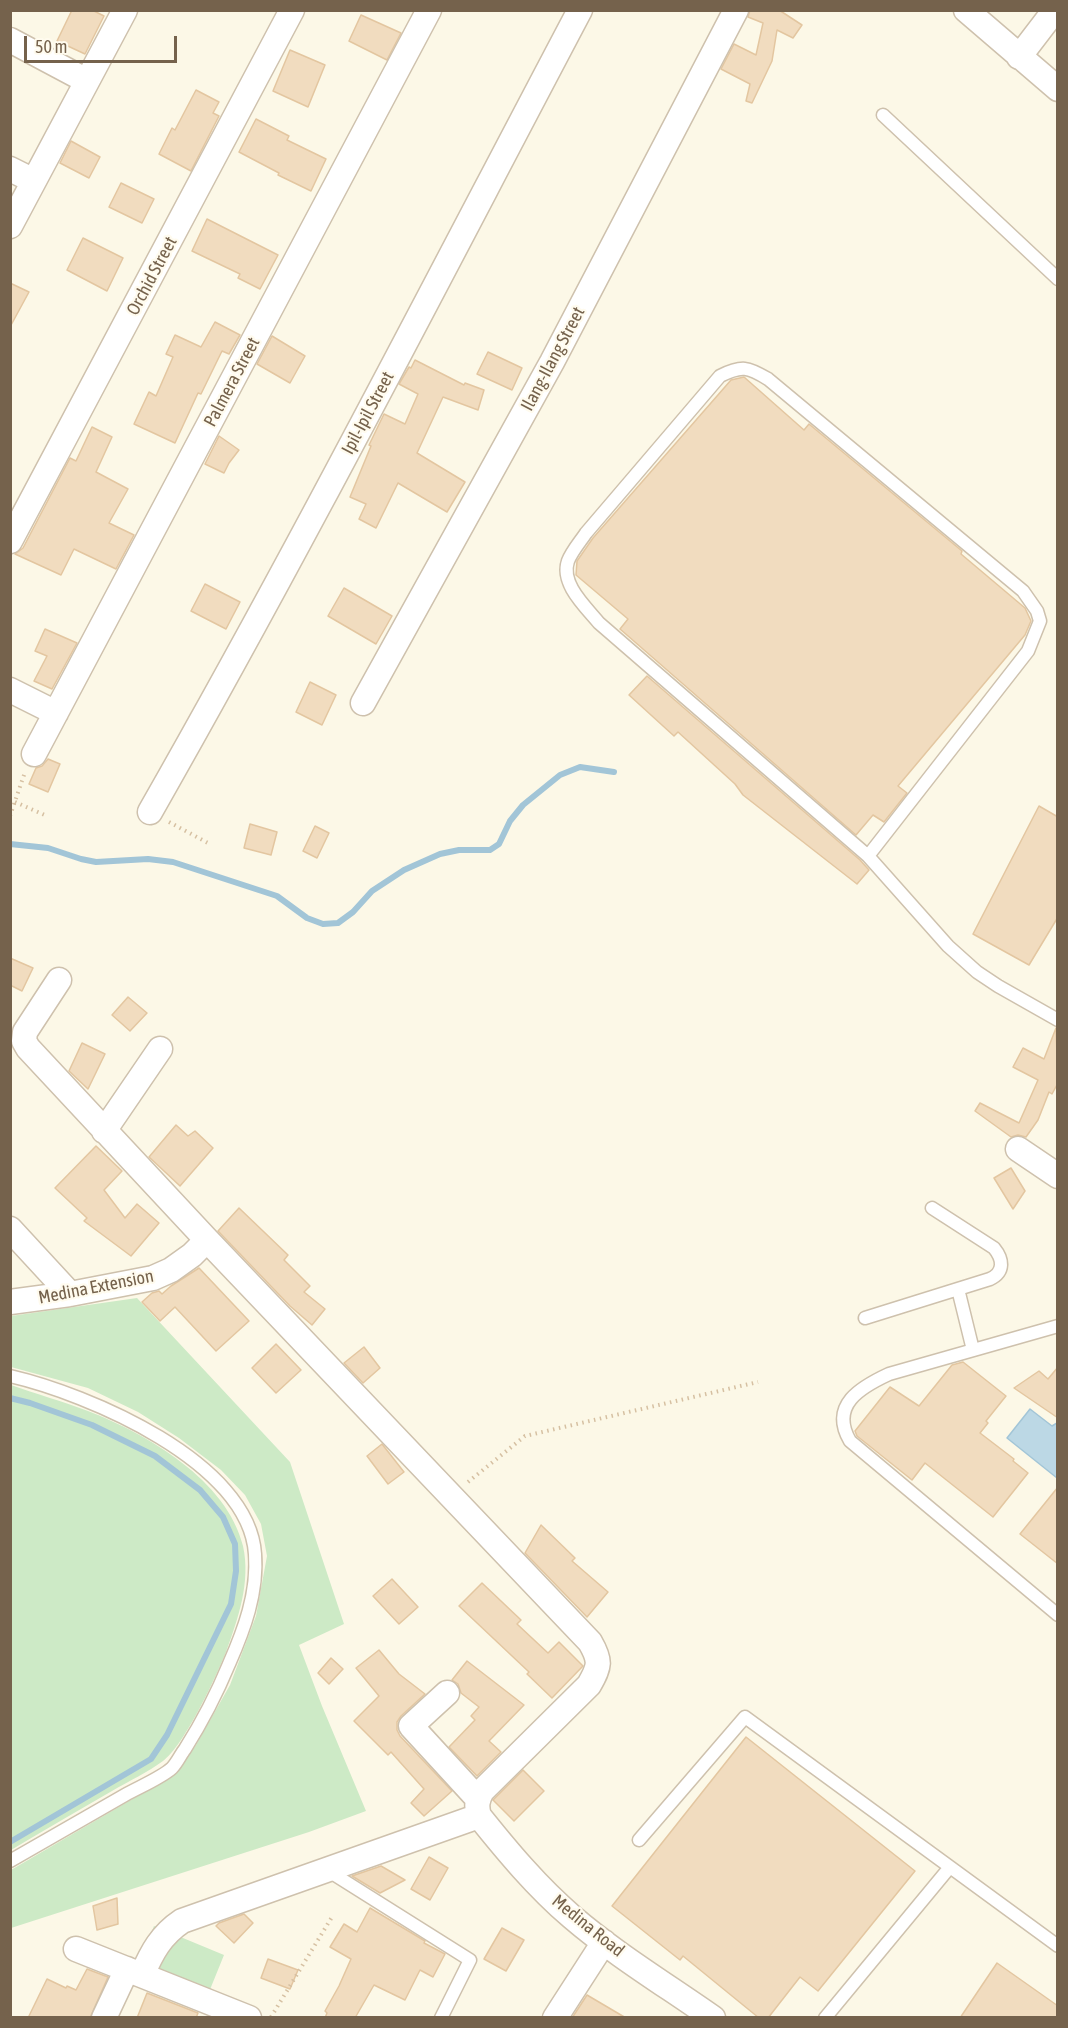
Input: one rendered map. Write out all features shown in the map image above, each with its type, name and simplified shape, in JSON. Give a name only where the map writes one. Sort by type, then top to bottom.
[{"type":"street","points":[[10,226],[125,10]]},
{"type":"street","name":"Orchid Street","points":[[10,541],[292,10]]},
{"type":"street","name":"Ipil-Ipil Street","points":[[150,812],[211,705],[307,526],[580,10]]},
{"type":"street","name":"Ilang-Ilang Street","points":[[363,703],[552,362],[736,10]]},
{"type":"street","points":[[966,10],[1058,89]]},
{"type":"street","points":[[1019,57],[1056,10]]},
{"type":"street","name":"Palmera Street","points":[[34,754],[421,13]]},
{"type":"street","points":[[10,40],[87,81]]},
{"type":"street","points":[[10,169],[34,181]]},
{"type":"street","points":[[10,690],[56,713]]},
{"type":"street","points":[[59,980],[29,1023],[24,1041],[28,1048],[207,1240],[590,1642],[598,1655],[599,1666],[589,1685],[482,1791],[478,1808],[326,1870],[182,1921],[169,1929],[135,1972],[104,2018]]},
{"type":"street","points":[[104,1131],[160,1049]]},
{"type":"street","points":[[1018,1149],[1058,1176]]},
{"type":"street","points":[[10,1228],[70,1294]]},
{"type":"street","name":"Medina Extension","points":[[10,1302],[70,1294],[153,1278],[178,1265],[207,1240]]},
{"type":"street","name":"Medina Road","points":[[447,1693],[411,1726],[537,1884],[572,1917],[604,1942],[713,2018]]},
{"type":"street","points":[[555,2018],[604,1942]]},
{"type":"street","points":[[76,1949],[249,2018]]},
{"type":"lane","points":[[883,116],[1058,279]]},
{"type":"lane","points":[[868,856],[1028,651],[1040,621],[1037,611],[1023,591],[768,379],[752,370],[735,368],[720,376],[586,533],[569,560],[567,576],[579,598],[599,623],[868,856],[948,946],[977,972],[1058,1020]]},
{"type":"lane","points":[[865,1318],[996,1276],[1000,1271],[1002,1263],[994,1248],[932,1208]]},
{"type":"lane","points":[[958,1289],[973,1350]]},
{"type":"lane","points":[[1058,1326],[889,1374],[856,1393],[847,1404],[844,1417],[844,1431],[850,1441],[1058,1615]]},
{"type":"lane","points":[[10,1376],[40,1384],[119,1415],[158,1436],[184,1454],[212,1475],[235,1502],[248,1526],[255,1554],[254,1589],[236,1647],[222,1682],[173,1767],[10,1861]]},
{"type":"lane","points":[[639,1840],[745,1717],[1058,1946]]},
{"type":"lane","points":[[825,2018],[950,1867]]},
{"type":"lane","points":[[326,1870],[470,1960],[441,2018]]},
{"type":"path","points":[[10,816],[20,785],[34,754]]},
{"type":"path","points":[[15,802],[47,816]]},
{"type":"path","points":[[150,812],[208,843]]},
{"type":"path","points":[[451,1496],[525,1436],[758,1382]]},
{"type":"path","points":[[270,2018],[332,1917]]},
{"type":"green space","points":[[137,1298],[290,1462],[344,1624],[299,1645],[366,1811],[309,1832],[11,1928],[11,1870],[177,1773],[196,1745],[230,1685],[256,1616],[267,1556],[261,1524],[245,1495],[221,1470],[179,1438],[138,1412],[88,1388],[11,1367],[11,1316]]},
{"type":"green space","points":[[11,1385],[78,1407],[111,1421],[159,1446],[182,1462],[220,1500],[234,1522],[243,1546],[245,1573],[239,1613],[226,1652],[190,1727],[171,1753],[151,1769],[11,1850]]},
{"type":"green space","points":[[154,1926],[224,1955],[209,1992],[139,1963]]},
{"type":"water","points":[[1030,1409],[1052,1426],[1057,1423],[1057,1478],[1007,1438]]},
{"type":"building","points":[[72,10],[92,10],[104,16],[85,54],[57,41]]},
{"type":"building","points":[[750,10],[779,10],[802,25],[793,38],[777,30],[772,61],[752,103],[746,101],[750,84],[721,69],[734,44],[756,55],[763,23],[748,17]]},
{"type":"building","points":[[361,15],[401,33],[387,60],[349,41]]},
{"type":"building","points":[[290,50],[325,65],[308,107],[273,91]]},
{"type":"building","points":[[196,90],[219,102],[213,113],[219,116],[191,171],[159,154],[172,128],[175,130]]},
{"type":"building","points":[[256,119],[289,136],[287,140],[326,159],[311,191],[239,152]]},
{"type":"building","points":[[71,141],[100,157],[89,178],[60,163]]},
{"type":"building","points":[[121,183],[154,199],[142,223],[109,207]]},
{"type":"building","points":[[207,219],[278,255],[260,289],[238,278],[240,274],[192,251]]},
{"type":"building","points":[[83,238],[123,258],[107,291],[67,270]]},
{"type":"building","points":[[10,283],[29,292],[10,327]]},
{"type":"building","points":[[215,322],[240,335],[229,354],[222,351],[201,394],[198,393],[175,443],[134,424],[149,392],[156,396],[173,357],[166,354],[175,335],[201,347]]},
{"type":"building","points":[[272,336],[305,356],[290,383],[257,364]]},
{"type":"building","points":[[488,352],[522,368],[512,390],[477,374]]},
{"type":"building","points":[[415,360],[464,385],[465,383],[484,390],[478,410],[443,397],[417,453],[465,482],[447,512],[398,483],[376,528],[359,519],[366,504],[350,497],[371,446],[369,445],[384,414],[405,424],[418,394],[399,384]]},
{"type":"building","points":[[744,377],[804,430],[809,424],[962,551],[961,554],[1025,608],[1031,621],[1025,635],[898,786],[907,793],[884,822],[873,815],[856,835],[620,629],[628,619],[576,575],[577,561],[593,538],[731,380]]},
{"type":"building","points":[[92,427],[112,437],[96,472],[128,489],[109,523],[134,535],[116,569],[74,549],[61,575],[15,554],[23,548],[70,458],[76,461]]},
{"type":"building","points":[[219,436],[239,450],[224,473],[205,464]]},
{"type":"building","points":[[205,584],[240,602],[226,629],[191,611]]},
{"type":"building","points":[[344,588],[392,616],[376,644],[328,616]]},
{"type":"building","points":[[45,629],[77,643],[52,689],[34,681],[47,656],[35,651]]},
{"type":"building","points":[[647,676],[860,860],[869,870],[857,884],[743,795],[735,784],[678,732],[674,736],[629,695]]},
{"type":"building","points":[[310,682],[336,695],[322,725],[296,712]]},
{"type":"building","points":[[48,759],[60,764],[48,792],[29,784],[36,768],[42,766]]},
{"type":"building","points":[[1039,806],[1058,817],[1058,917],[1029,965],[973,934]]},
{"type":"building","points":[[250,824],[277,832],[271,855],[244,848]]},
{"type":"building","points":[[315,826],[329,833],[317,858],[303,851]]},
{"type":"building","points":[[10,958],[33,968],[22,991],[10,985]]},
{"type":"building","points":[[128,997],[147,1013],[130,1031],[112,1015]]},
{"type":"building","points":[[1056,1028],[1058,1083],[1052,1094],[1049,1092],[1038,1120],[1026,1137],[1018,1135],[1011,1137],[975,1111],[980,1103],[1019,1123],[1038,1080],[1013,1067],[1023,1048],[1044,1059]]},
{"type":"building","points":[[82,1043],[105,1054],[88,1089],[69,1071]]},
{"type":"building","points":[[176,1125],[188,1136],[195,1131],[213,1148],[180,1186],[149,1157]]},
{"type":"building","points":[[96,1146],[122,1171],[104,1190],[125,1218],[137,1204],[159,1223],[131,1256],[84,1221],[87,1218],[55,1188]]},
{"type":"building","points":[[1011,1168],[1025,1191],[1013,1209],[994,1178]]},
{"type":"building","points":[[239,1208],[288,1255],[284,1260],[310,1286],[304,1292],[325,1309],[312,1325],[290,1306],[218,1231]]},
{"type":"building","points":[[199,1268],[249,1321],[216,1351],[175,1307],[160,1321],[142,1302],[152,1293],[159,1291],[162,1294]]},
{"type":"building","points":[[276,1344],[301,1370],[276,1393],[252,1368]]},
{"type":"building","points":[[364,1347],[380,1368],[363,1383],[344,1363]]},
{"type":"building","points":[[963,1362],[1006,1396],[986,1421],[988,1423],[980,1433],[1028,1473],[993,1517],[925,1463],[912,1480],[857,1436],[855,1431],[890,1387],[919,1406],[952,1365]]},
{"type":"building","points":[[1058,1367],[1058,1418],[1014,1388],[1039,1371],[1048,1379]]},
{"type":"building","points":[[382,1444],[404,1472],[388,1484],[367,1456]]},
{"type":"building","points":[[1058,1487],[1058,1564],[1020,1534]]},
{"type":"building","points":[[541,1525],[575,1558],[572,1561],[608,1592],[587,1617],[525,1553]]},
{"type":"building","points":[[392,1579],[418,1607],[399,1624],[373,1596]]},
{"type":"building","points":[[482,1583],[521,1620],[517,1624],[548,1653],[559,1642],[583,1666],[552,1698],[527,1674],[529,1672],[459,1606]]},
{"type":"building","points":[[379,1650],[399,1674],[425,1694],[397,1722],[400,1736],[452,1791],[424,1816],[411,1803],[424,1789],[391,1752],[388,1755],[354,1721],[379,1696],[356,1668]]},
{"type":"building","points":[[331,1658],[343,1669],[329,1684],[318,1673]]},
{"type":"building","points":[[467,1661],[524,1705],[489,1741],[501,1752],[477,1776],[449,1747],[475,1720],[471,1716],[479,1707],[461,1693],[458,1684],[452,1680]]},
{"type":"building","points":[[746,1737],[915,1871],[818,1991],[800,1977],[768,2018],[759,2018],[683,1956],[680,1960],[612,1906]]},
{"type":"building","points":[[523,1770],[544,1791],[514,1821],[493,1800]]},
{"type":"building","points":[[429,1857],[448,1868],[430,1900],[411,1889]]},
{"type":"building","points":[[381,1866],[405,1880],[380,1893],[352,1876]]},
{"type":"building","points":[[117,1898],[118,1924],[97,1930],[93,1906]]},
{"type":"building","points":[[370,1908],[445,1954],[433,1977],[420,1970],[405,2000],[374,1985],[355,2018],[325,2018],[327,2013],[325,2011],[351,1959],[330,1947],[344,1924],[357,1932]]},
{"type":"building","points":[[244,1914],[253,1923],[234,1943],[216,1926]]},
{"type":"building","points":[[502,1928],[524,1940],[506,1971],[484,1959]]},
{"type":"building","points":[[268,1959],[298,1970],[290,1989],[261,1978]]},
{"type":"building","points":[[997,1963],[1058,2006],[1058,2018],[960,2018]]},
{"type":"building","points":[[87,1969],[108,1977],[90,2018],[28,2018],[47,1979],[76,1990]]},
{"type":"building","points":[[147,1993],[198,2013],[196,2018],[137,2018]]},
{"type":"building","points":[[587,1995],[626,2018],[572,2018]]},
{"type":"waterway","points":[[10,844],[48,848],[96,862],[148,859],[173,862],[277,896],[307,918],[323,924],[338,923],[353,912],[372,891],[404,870],[440,854],[459,850],[490,850],[499,844],[510,821],[523,805],[560,775],[580,767],[614,772]]},
{"type":"waterway","points":[[10,1398],[92,1425],[155,1456],[200,1490],[223,1517],[235,1544],[236,1571],[231,1604],[167,1735],[151,1759],[10,1842]]}]
